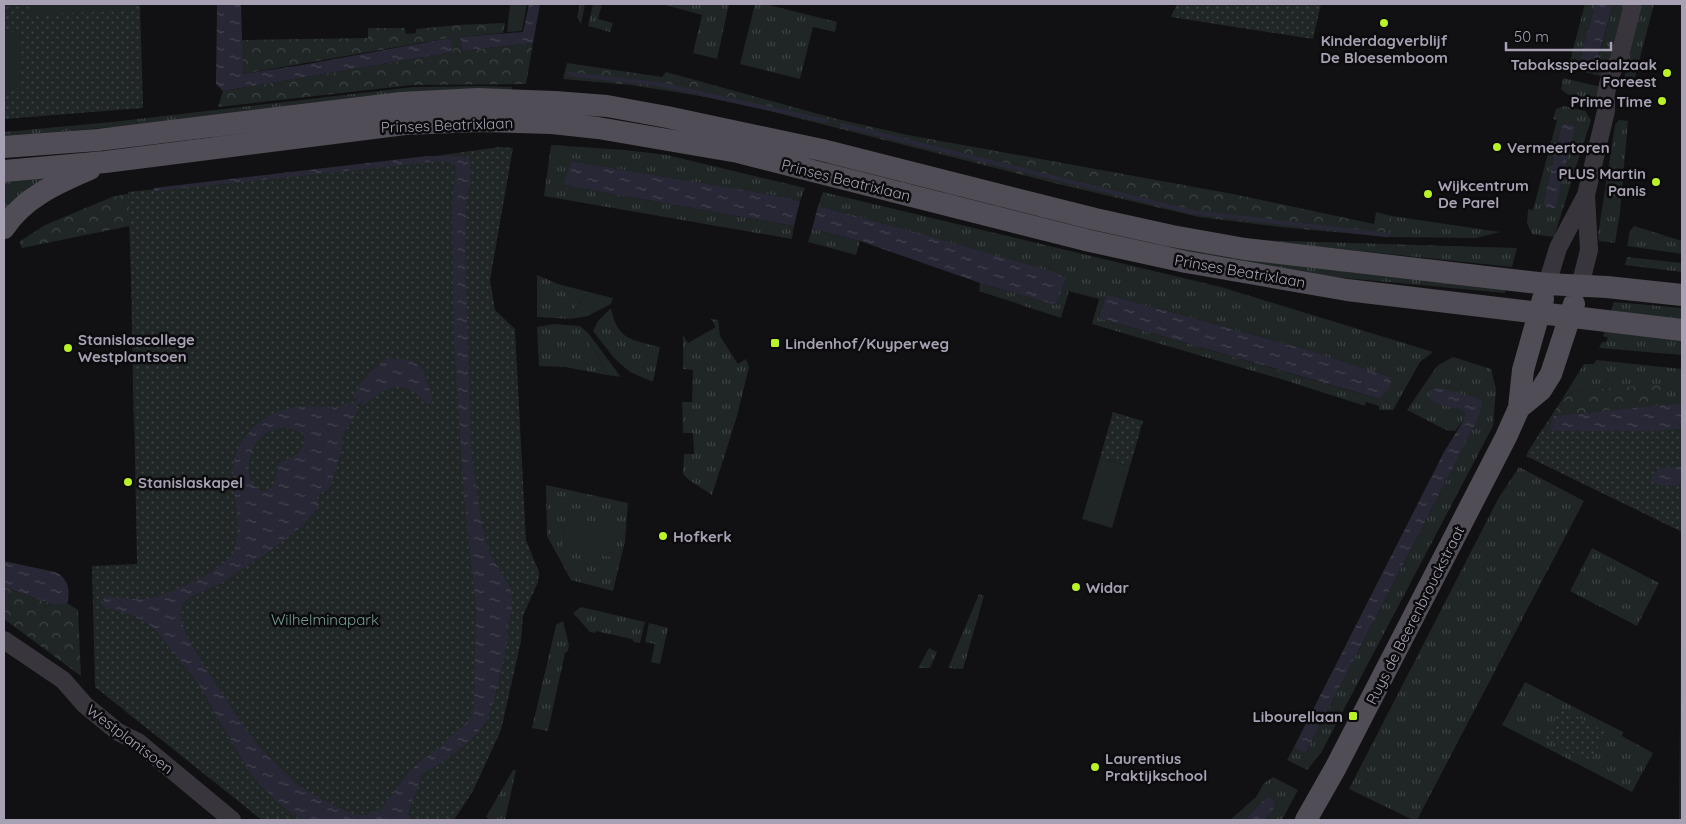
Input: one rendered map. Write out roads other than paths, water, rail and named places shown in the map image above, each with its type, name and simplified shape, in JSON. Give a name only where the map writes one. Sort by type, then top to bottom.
[{"type":"main road","name":"Prinses Beatrixlaan","points":[[4,147],[98,140],[401,103],[478,99],[608,106],[822,150],[1095,219],[1172,236],[1245,249],[1547,284],[1682,296]]},
{"type":"main road","name":"Prinses Beatrixlaan","points":[[4,171],[105,162],[405,124],[479,121],[552,123],[598,128],[738,152],[1090,241],[1186,262],[1347,290],[1682,330]]},
{"type":"main road","points":[[4,228],[18,211],[43,190],[105,162]]},
{"type":"main road","name":"Ruys de Beerenbrouckstraat","points":[[1306,820],[1352,736],[1498,454],[1519,408],[1523,370],[1547,284]]},
{"type":"main road","name":"Ruys de Beerenbrouckstraat","points":[[1519,408],[1541,390],[1551,374],[1580,286]]},
{"type":"street","points":[[1547,284],[1558,248],[1586,195],[1606,110],[1608,84],[1611,73],[1619,60],[1633,4]]},
{"type":"street","points":[[1580,286],[1589,250],[1586,195]]},
{"type":"street","name":"Westplantsoen","points":[[4,640],[63,680],[85,705],[118,732],[138,742],[232,820]]},
{"type":"water","points":[[217,4],[241,4],[243,74],[450,38],[453,52],[223,91],[216,84]]},
{"type":"water","points":[[529,4],[540,4],[533,43],[462,51],[460,37],[523,32]]},
{"type":"water","points":[[1595,4],[1613,4],[1594,73],[1578,68]]},
{"type":"water","points":[[1562,123],[1575,126],[1556,206],[1553,209],[1547,208],[1543,204]]},
{"type":"water","points":[[427,156],[470,158],[471,184],[467,192],[465,258],[471,451],[482,527],[489,552],[511,589],[512,607],[504,654],[506,658],[504,657],[488,717],[478,733],[469,741],[449,757],[422,774],[408,812],[409,820],[302,820],[281,805],[261,786],[249,771],[197,682],[156,630],[136,616],[104,607],[102,602],[105,596],[138,599],[165,594],[194,582],[220,566],[229,558],[234,550],[238,530],[233,465],[243,440],[256,425],[277,412],[288,408],[312,406],[339,408],[347,402],[358,411],[343,434],[342,449],[330,487],[317,498],[319,506],[302,526],[267,553],[221,583],[188,598],[182,605],[180,614],[186,635],[243,725],[261,749],[294,782],[315,796],[353,814],[366,815],[381,809],[419,762],[440,747],[471,718],[474,703],[476,606],[464,497],[454,340],[452,204],[456,166],[453,163],[442,161],[155,191],[154,188]],"holes":[[[284,427],[303,433],[305,443],[298,454],[278,464],[276,480],[273,486],[266,492],[257,488],[252,483],[248,467],[252,450],[262,436],[269,431]]]},
{"type":"water","points":[[571,161],[800,201],[794,226],[564,184]]},
{"type":"water","points":[[818,206],[1054,272],[1066,278],[1065,282],[1056,305],[980,283],[860,241],[812,229]]},
{"type":"water","points":[[1106,294],[1308,350],[1391,378],[1390,386],[1380,399],[1099,318]]},
{"type":"water","points":[[388,358],[411,360],[422,368],[432,397],[429,405],[420,396],[411,391],[396,387],[382,392],[364,405],[352,396],[372,370]]},
{"type":"water","points":[[1438,388],[1482,401],[1479,417],[1305,754],[1294,747],[1444,452],[1465,418],[1464,412],[1461,409],[1443,406],[1431,399],[1429,396],[1433,390]]},
{"type":"water","points":[[1682,403],[1682,428],[1658,431],[1549,430],[1554,416]]},
{"type":"water","points":[[1682,467],[1682,482],[1674,486],[1658,484],[1650,480],[1659,468]]},
{"type":"water","points":[[4,561],[59,574],[66,581],[69,594],[67,604],[55,605],[4,587]]},
{"type":"water","points":[[1268,796],[1273,799],[1275,805],[1271,813],[1264,820],[1244,820]]},
{"type":"waterway","points":[[569,74],[658,84],[826,121]]},
{"type":"waterway","points":[[842,125],[1192,212],[1388,235]]},
{"type":"waterway","points":[[350,410],[361,398]]},
{"type":"place","name":"Kinderdagverblijf De Bloesemboom","points":[[1384,23]]},
{"type":"place","name":"Tabaksspeciaalzaak Foreest","points":[[1667,73]]},
{"type":"place","name":"Prime Time","points":[[1662,101]]},
{"type":"place","name":"Vermeertoren","points":[[1497,147]]},
{"type":"place","name":"PLUS Martin Panis","points":[[1656,182]]},
{"type":"place","name":"Wijkcentrum De Parel","points":[[1428,194]]},
{"type":"place","name":"Lindenhof/Kuyperweg","points":[[775,343]]},
{"type":"place","name":"Stanislascollege Westplantsoen","points":[[68,348]]},
{"type":"place","name":"Stanislaskapel","points":[[128,482]]},
{"type":"place","name":"Hofkerk","points":[[663,536]]},
{"type":"place","name":"Widar","points":[[1076,587]]},
{"type":"place","name":"Libourellaan","points":[[1353,716]]},
{"type":"place","name":"Laurentius Praktijkschool","points":[[1095,767]]},
{"type":"park label","name":"Wilhelminapark","points":[[325,619]]}]
